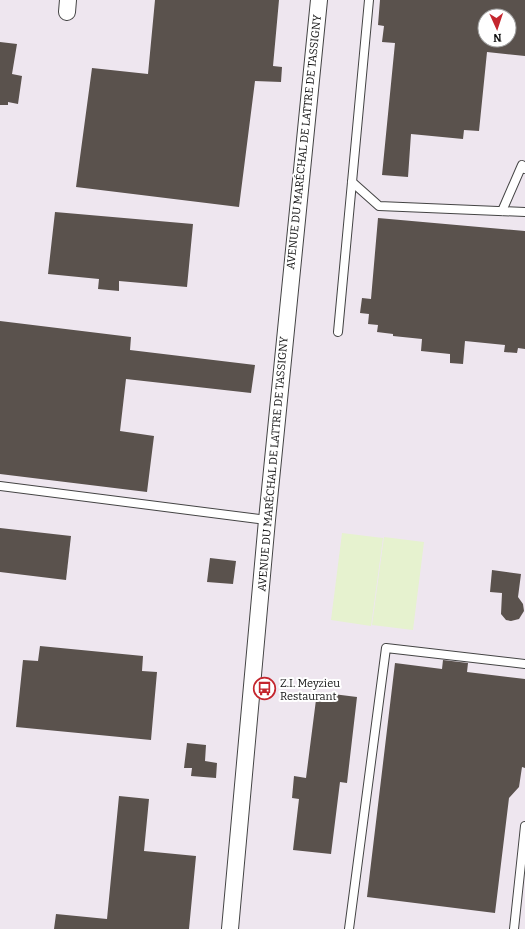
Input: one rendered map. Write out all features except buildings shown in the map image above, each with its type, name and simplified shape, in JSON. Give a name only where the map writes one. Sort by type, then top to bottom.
[{"type":"street","name":"AVENUE DU MARÉCHAL DE LATTRE DE TASSIGNY","points":[[230,929],[267,520],[319,0]]},
{"type":"lane","points":[[338,332],[369,0]]},
{"type":"lane","points":[[502,211],[524,164]]},
{"type":"lane","points":[[352,182],[379,206],[525,212]]},
{"type":"lane","points":[[0,486],[267,520]]},
{"type":"lane","points":[[349,929],[386,648],[525,664]]},
{"type":"lane","points":[[514,929],[525,826]]},
{"type":"shaded area","points":[[0,0],[525,0],[525,929],[0,929]]},
{"type":"green space","points":[[342,533],[383,538],[371,626],[331,620]]},
{"type":"green space","points":[[384,537],[424,542],[413,630],[372,625]]},
{"type":"place","name":"Z.I. Meyzieu Restaurant","points":[[264,689]]}]
